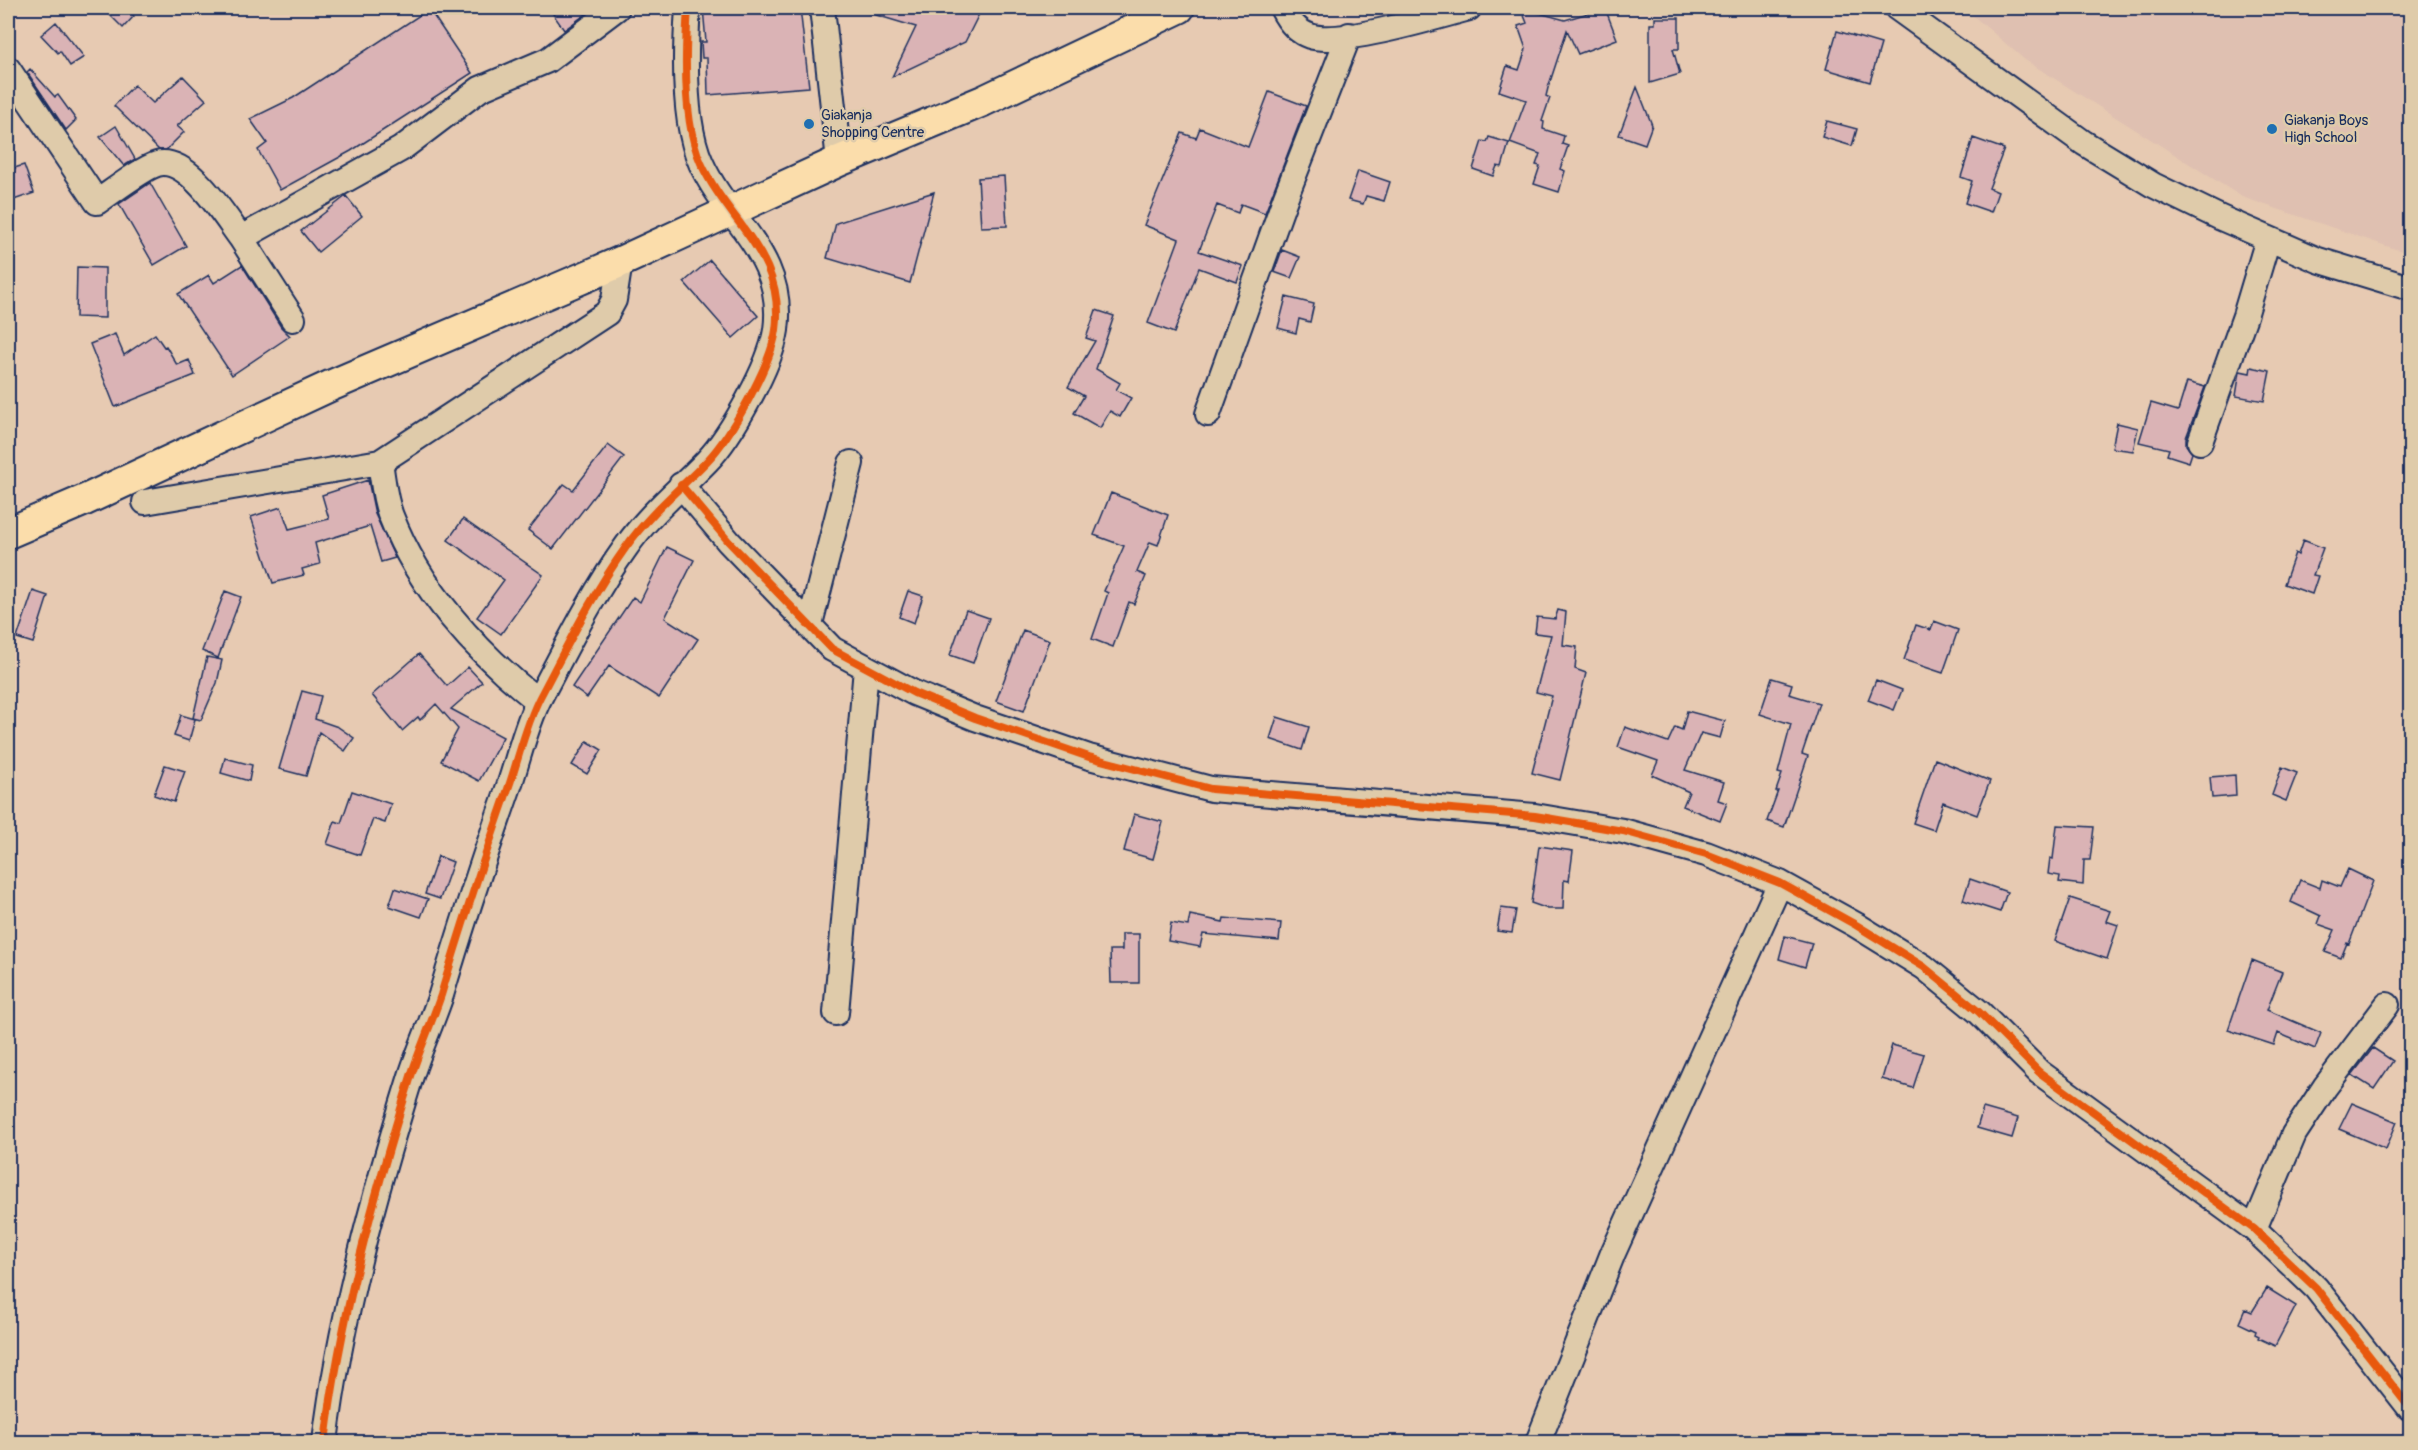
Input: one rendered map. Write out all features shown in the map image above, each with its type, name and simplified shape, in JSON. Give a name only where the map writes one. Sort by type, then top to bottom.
[{"type":"main road","points":[[8,533],[86,500],[330,386],[732,212],[840,160],[983,101],[1179,8]]},
{"type":"street","points":[[241,238],[400,149],[480,89],[548,60],[617,8]]},
{"type":"street","points":[[325,1443],[340,1347],[394,1133],[439,1000],[471,893],[538,701],[591,603],[627,545],[710,458],[736,419],[759,379],[776,334],[777,302],[767,264],[702,166],[695,145],[689,104],[688,8]]},
{"type":"street","points":[[822,8],[840,160]]},
{"type":"street","points":[[1282,8],[1294,27],[1311,37],[1349,35],[1469,8]]},
{"type":"street","points":[[1897,8],[2084,143],[2153,185],[2318,260],[2410,288]]},
{"type":"street","points":[[1208,414],[1286,196],[1349,35]]},
{"type":"street","points":[[8,69],[98,201],[157,164],[172,164],[194,176],[241,238],[293,319]]},
{"type":"street","points":[[2200,442],[2246,316],[2268,239]]},
{"type":"street","points":[[145,502],[380,462],[607,313],[614,300],[620,262]]},
{"type":"street","points":[[380,462],[390,514],[421,575],[451,617],[493,662],[538,701]]},
{"type":"street","points":[[810,624],[851,463]]},
{"type":"street","points":[[681,486],[729,542],[832,649],[914,693],[975,718],[1157,777],[1211,789],[1535,816],[1634,834],[1706,854],[1780,883],[1856,925],[1924,967],[1979,1012],[2039,1072],[2253,1228],[2316,1288],[2410,1408]]},
{"type":"street","points":[[836,1013],[866,668]]},
{"type":"street","points":[[1538,1443],[1613,1253],[1780,883]]},
{"type":"street","points":[[2253,1228],[2294,1134],[2325,1087],[2387,1005]]},
{"type":"shaded area","name":"Giakanja Boys High School","points":[[1964,8],[2410,8],[2410,254],[2242,197],[2025,60]]},
{"type":"building","points":[[103,8],[125,8],[134,16],[123,28]]},
{"type":"building","points":[[549,8],[594,8],[564,30]]},
{"type":"building","points":[[703,8],[800,8],[809,87],[708,95],[707,58],[702,58],[701,42],[706,42]]},
{"type":"building","points":[[867,8],[982,8],[965,42],[892,77],[916,27],[866,12]]},
{"type":"building","points":[[1521,8],[1565,20],[1605,8],[1617,39],[1578,54],[1567,30],[1548,88],[1546,96],[1550,98],[1542,121],[1544,122],[1543,129],[1564,136],[1562,144],[1568,146],[1560,169],[1565,171],[1559,192],[1534,184],[1540,166],[1536,165],[1540,154],[1510,143],[1526,100],[1499,91],[1507,66],[1519,70],[1526,49],[1518,26],[1527,23]]},
{"type":"building","points":[[429,9],[472,73],[351,151],[280,190],[258,150],[267,143],[250,119],[293,98]]},
{"type":"building","points":[[1655,18],[1679,18],[1679,49],[1673,49],[1680,74],[1650,83],[1650,24],[1655,24]]},
{"type":"building","points":[[56,22],[84,57],[70,66],[60,51],[58,53],[41,35]]},
{"type":"building","points":[[1837,31],[1881,44],[1870,82],[1826,69]]},
{"type":"building","points":[[30,69],[55,97],[58,95],[76,120],[66,130],[27,72]]},
{"type":"building","points":[[183,76],[206,100],[177,126],[184,132],[166,150],[159,150],[114,106],[134,85],[153,103]]},
{"type":"building","points":[[1637,87],[1652,125],[1645,144],[1619,135]]},
{"type":"building","points":[[1269,92],[1306,106],[1265,213],[1241,204],[1238,213],[1217,205],[1199,251],[1243,266],[1237,282],[1199,268],[1174,333],[1148,323],[1179,239],[1144,225],[1182,133],[1196,138],[1200,128],[1248,147]]},
{"type":"building","points":[[1827,121],[1857,129],[1852,146],[1822,137]]},
{"type":"building","points":[[116,126],[135,159],[124,166],[100,137]]},
{"type":"building","points":[[1489,137],[1509,143],[1502,167],[1497,166],[1493,176],[1473,169],[1482,141],[1487,142]]},
{"type":"building","points":[[1973,138],[2004,149],[1989,188],[1998,192],[1991,212],[1965,203],[1972,181],[1961,177]]},
{"type":"building","points":[[24,165],[34,193],[8,202],[8,170]]},
{"type":"building","points":[[1358,171],[1390,182],[1384,201],[1366,196],[1363,204],[1348,200]]},
{"type":"building","points":[[1004,176],[1007,226],[981,227],[978,178]]},
{"type":"building","points":[[150,183],[186,246],[154,265],[119,204]]},
{"type":"building","points":[[934,192],[910,283],[827,258],[836,223]]},
{"type":"building","points":[[346,196],[362,216],[318,252],[301,231]]},
{"type":"building","points":[[1282,250],[1300,257],[1291,278],[1274,272]]},
{"type":"building","points":[[710,260],[758,316],[733,338],[684,282]]},
{"type":"building","points":[[242,265],[281,327],[290,336],[232,375],[178,294],[209,275],[214,283]]},
{"type":"building","points":[[77,267],[105,268],[105,318],[76,317]]},
{"type":"building","points":[[1286,297],[1314,304],[1310,322],[1299,319],[1296,333],[1278,328]]},
{"type":"building","points":[[1096,310],[1114,316],[1096,369],[1120,383],[1116,390],[1131,398],[1120,417],[1110,411],[1100,428],[1074,413],[1084,396],[1068,387],[1095,341],[1086,338]]},
{"type":"building","points":[[115,334],[124,355],[155,334],[164,347],[166,346],[177,365],[189,360],[195,375],[115,407],[90,344]]},
{"type":"building","points":[[2251,367],[2270,371],[2264,401],[2236,396],[2240,371],[2250,373]]},
{"type":"building","points":[[2187,382],[2205,387],[2186,438],[2186,445],[2192,453],[2189,462],[2167,455],[2169,449],[2139,442],[2151,403],[2178,411]]},
{"type":"building","points":[[2117,423],[2138,428],[2133,451],[2112,448]]},
{"type":"building","points":[[608,445],[624,457],[553,549],[528,530],[564,484],[573,490]]},
{"type":"building","points":[[368,480],[375,514],[395,558],[381,562],[370,526],[315,543],[320,564],[302,569],[304,575],[273,583],[251,517],[281,507],[289,529],[329,519],[322,495]]},
{"type":"building","points":[[1111,493],[1168,515],[1158,545],[1150,542],[1137,572],[1146,576],[1134,604],[1129,602],[1113,647],[1092,639],[1108,593],[1104,591],[1124,546],[1094,535]]},
{"type":"building","points":[[463,519],[543,575],[501,634],[477,617],[504,580],[448,540]]},
{"type":"building","points":[[2303,540],[2323,548],[2313,575],[2318,576],[2312,594],[2284,584],[2295,553],[2298,555]]},
{"type":"building","points":[[667,547],[694,560],[665,618],[698,639],[659,698],[609,666],[587,698],[572,687],[633,597],[640,602]]},
{"type":"building","points":[[33,591],[48,596],[33,643],[17,638]]},
{"type":"building","points":[[225,591],[241,597],[218,658],[202,651]]},
{"type":"building","points":[[908,591],[923,596],[914,623],[899,617]]},
{"type":"building","points":[[966,610],[989,618],[973,663],[950,655]]},
{"type":"building","points":[[1558,610],[1566,612],[1563,645],[1577,647],[1575,669],[1586,673],[1560,780],[1532,773],[1552,696],[1536,692],[1551,635],[1535,633],[1537,617],[1555,619]]},
{"type":"building","points":[[1934,621],[1958,630],[1943,673],[1904,660],[1916,625],[1931,630]]},
{"type":"building","points":[[1023,630],[1050,640],[1024,711],[996,701]]},
{"type":"building","points":[[419,654],[447,686],[468,667],[482,682],[451,709],[503,737],[479,781],[441,761],[458,729],[436,704],[420,720],[418,717],[402,731],[372,695]]},
{"type":"building","points":[[207,657],[222,660],[217,683],[201,720],[193,718]]},
{"type":"building","points":[[1772,678],[1792,684],[1789,694],[1819,703],[1802,754],[1808,756],[1784,827],[1767,821],[1778,791],[1776,791],[1782,774],[1778,773],[1791,724],[1760,714]]},
{"type":"building","points":[[1876,680],[1902,690],[1894,710],[1868,700]]},
{"type":"building","points":[[302,691],[321,696],[315,719],[338,727],[354,738],[345,751],[319,732],[306,776],[279,769]]},
{"type":"building","points":[[1687,711],[1725,721],[1720,738],[1701,733],[1685,770],[1724,782],[1718,800],[1727,803],[1720,821],[1683,806],[1689,792],[1652,775],[1658,761],[1618,747],[1625,727],[1668,742],[1675,727],[1682,730]]},
{"type":"building","points":[[181,715],[195,719],[189,741],[174,736]]},
{"type":"building","points":[[1277,717],[1309,727],[1302,750],[1270,739]]},
{"type":"building","points":[[587,741],[602,750],[587,774],[572,765]]},
{"type":"building","points":[[225,758],[252,765],[249,781],[221,773]]},
{"type":"building","points":[[1935,759],[1990,781],[1977,815],[1943,802],[1934,830],[1913,823]]},
{"type":"building","points":[[165,765],[185,771],[174,802],[154,795]]},
{"type":"building","points":[[2282,767],[2297,773],[2286,801],[2272,795]]},
{"type":"building","points":[[2235,775],[2236,796],[2212,798],[2210,777]]},
{"type":"building","points":[[352,791],[391,804],[385,823],[373,819],[360,855],[327,844],[335,821],[341,823]]},
{"type":"building","points":[[1134,814],[1163,822],[1153,859],[1124,851]]},
{"type":"building","points":[[2057,825],[2094,827],[2090,860],[2084,860],[2083,885],[2059,882],[2060,876],[2048,874],[2050,858],[2053,859]]},
{"type":"building","points":[[1539,846],[1573,851],[1569,881],[1564,880],[1563,909],[1548,909],[1531,903]]},
{"type":"building","points":[[438,856],[453,862],[440,899],[425,894]]},
{"type":"building","points":[[2348,869],[2373,881],[2349,944],[2347,943],[2341,958],[2325,952],[2335,930],[2318,924],[2321,916],[2291,902],[2300,880],[2320,888],[2322,880],[2340,887]]},
{"type":"building","points":[[1970,879],[2007,892],[2000,912],[1963,900]]},
{"type":"building","points":[[395,888],[428,899],[421,917],[389,906]]},
{"type":"building","points":[[2070,898],[2110,911],[2106,921],[2118,925],[2107,959],[2055,941]]},
{"type":"building","points":[[1501,908],[1516,910],[1512,933],[1497,931]]},
{"type":"building","points":[[1190,915],[1223,922],[1224,918],[1281,923],[1279,941],[1203,934],[1200,947],[1168,941],[1171,923],[1188,926]]},
{"type":"building","points":[[1122,934],[1139,934],[1139,983],[1111,983],[1110,950],[1122,950]]},
{"type":"building","points":[[1785,936],[1812,943],[1805,967],[1779,959]]},
{"type":"building","points":[[2252,960],[2282,972],[2267,1010],[2321,1033],[2315,1049],[2278,1033],[2274,1045],[2228,1030]]},
{"type":"building","points":[[1892,1045],[1924,1054],[1913,1088],[1882,1079]]},
{"type":"building","points":[[2373,1048],[2393,1061],[2374,1089],[2352,1075]]},
{"type":"building","points":[[2352,1103],[2397,1122],[2386,1149],[2339,1129]]},
{"type":"building","points":[[1983,1108],[2018,1118],[2012,1138],[1977,1128]]},
{"type":"building","points":[[2267,1288],[2296,1306],[2275,1346],[2258,1338],[2256,1331],[2239,1323],[2245,1309],[2252,1312]]},
{"type":"cycle path","points":[[325,1442],[331,1396],[349,1304],[384,1166],[411,1076],[441,995],[535,707],[602,583],[644,524],[717,450],[749,399],[773,345],[777,304],[764,260],[712,184],[695,147],[688,108],[686,45],[688,8]]},
{"type":"cycle path","points":[[681,485],[729,542],[832,649],[914,693],[975,718],[1089,757],[1211,789],[1535,816],[1623,831],[1706,854],[1780,883],[1856,925],[1924,967],[1979,1012],[2039,1072],[2254,1229],[2316,1288],[2410,1408]]},
{"type":"place","name":"Giakanja Shopping Centre","points":[[809,124]]},
{"type":"place","name":"Giakanja Boys High School","points":[[2272,129]]}]
